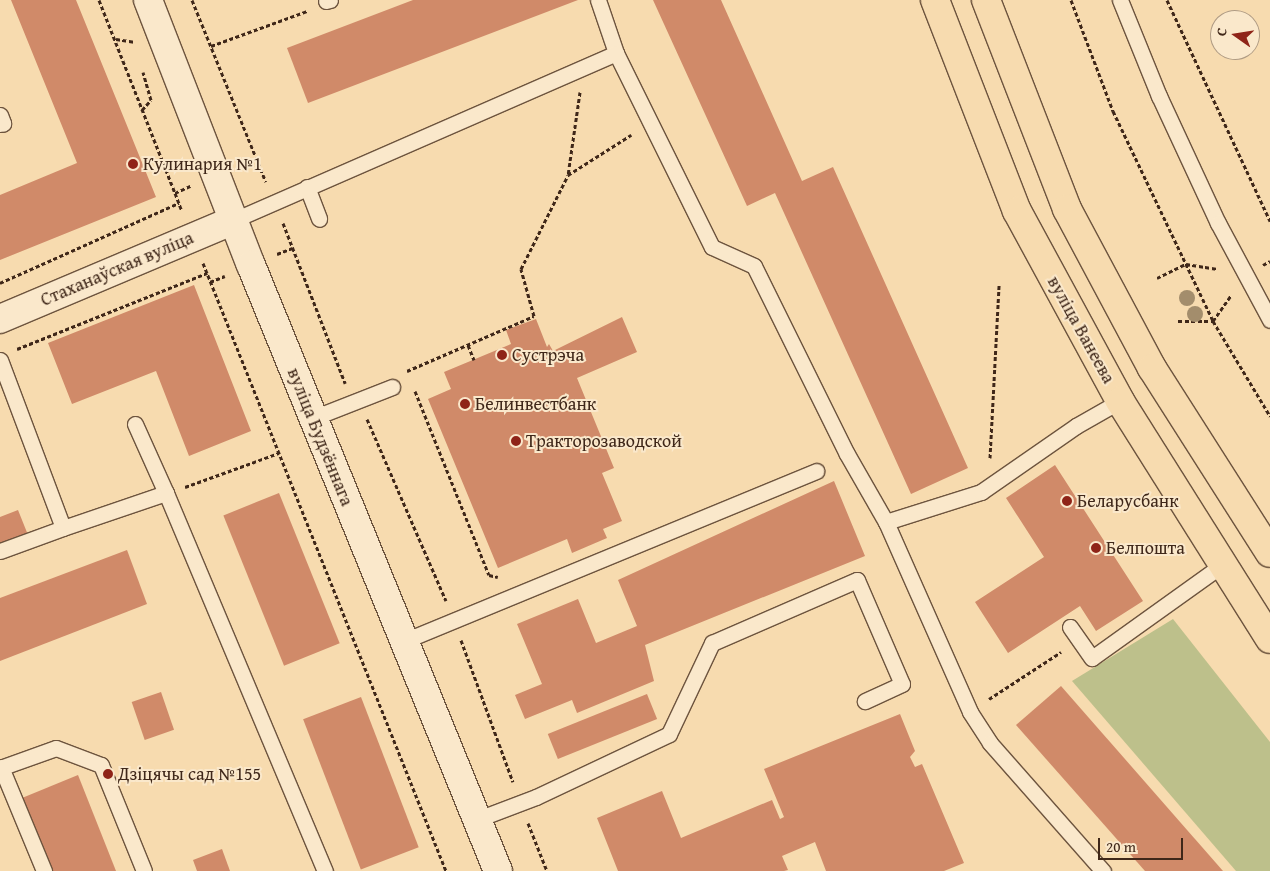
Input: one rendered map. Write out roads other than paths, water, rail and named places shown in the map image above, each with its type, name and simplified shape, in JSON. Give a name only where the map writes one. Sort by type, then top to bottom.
[{"type":"main road","name":"вуліца Ванеева","points":[[935,0],[1017,211],[1120,401],[1270,639]]},
{"type":"main road","points":[[986,0],[1067,209],[1152,368],[1270,553]]},
{"type":"street","name":"вуліца Будзённага","points":[[148,0],[313,418],[498,871]]},
{"type":"street","name":"Стаханаўская вуліца","points":[[0,319],[234,220]]},
{"type":"lane","points":[[598,0],[616,53],[712,247],[754,266],[847,454],[886,522],[970,712],[990,743],[1103,871]]},
{"type":"lane","points":[[1120,0],[1163,104],[1218,223],[1270,320]]},
{"type":"lane","points":[[234,220],[275,200],[616,53]]},
{"type":"lane","points":[[0,115],[3,123],[0,124]]},
{"type":"lane","points":[[307,187],[319,219]]},
{"type":"lane","points":[[4,357],[63,528]]},
{"type":"lane","points":[[313,418],[358,400],[395,380]]},
{"type":"lane","points":[[886,522],[981,492],[1120,401]]},
{"type":"lane","points":[[135,424],[166,493],[325,871]]},
{"type":"lane","points":[[404,641],[454,622],[816,470]]},
{"type":"lane","points":[[0,552],[63,528],[166,493]]},
{"type":"lane","points":[[1070,627],[1092,658],[1222,565]]},
{"type":"lane","points":[[478,819],[520,802],[669,734],[712,642],[857,580],[902,684],[865,701]]},
{"type":"lane","points":[[44,871],[1,768],[56,748],[101,765],[144,871]]},
{"type":"place","name":"Кулинария №1","points":[[133,164]]},
{"type":"place","name":"Сустрэча","points":[[502,355]]},
{"type":"place","name":"Белинвестбанк","points":[[465,404]]},
{"type":"place","name":"Тракторозаводской","points":[[516,441]]},
{"type":"place","name":"Беларусбанк","points":[[1067,501]]},
{"type":"place","name":"Белпошта","points":[[1096,548]]},
{"type":"place","name":"Дзіцячы сад №155","points":[[108,774]]}]
